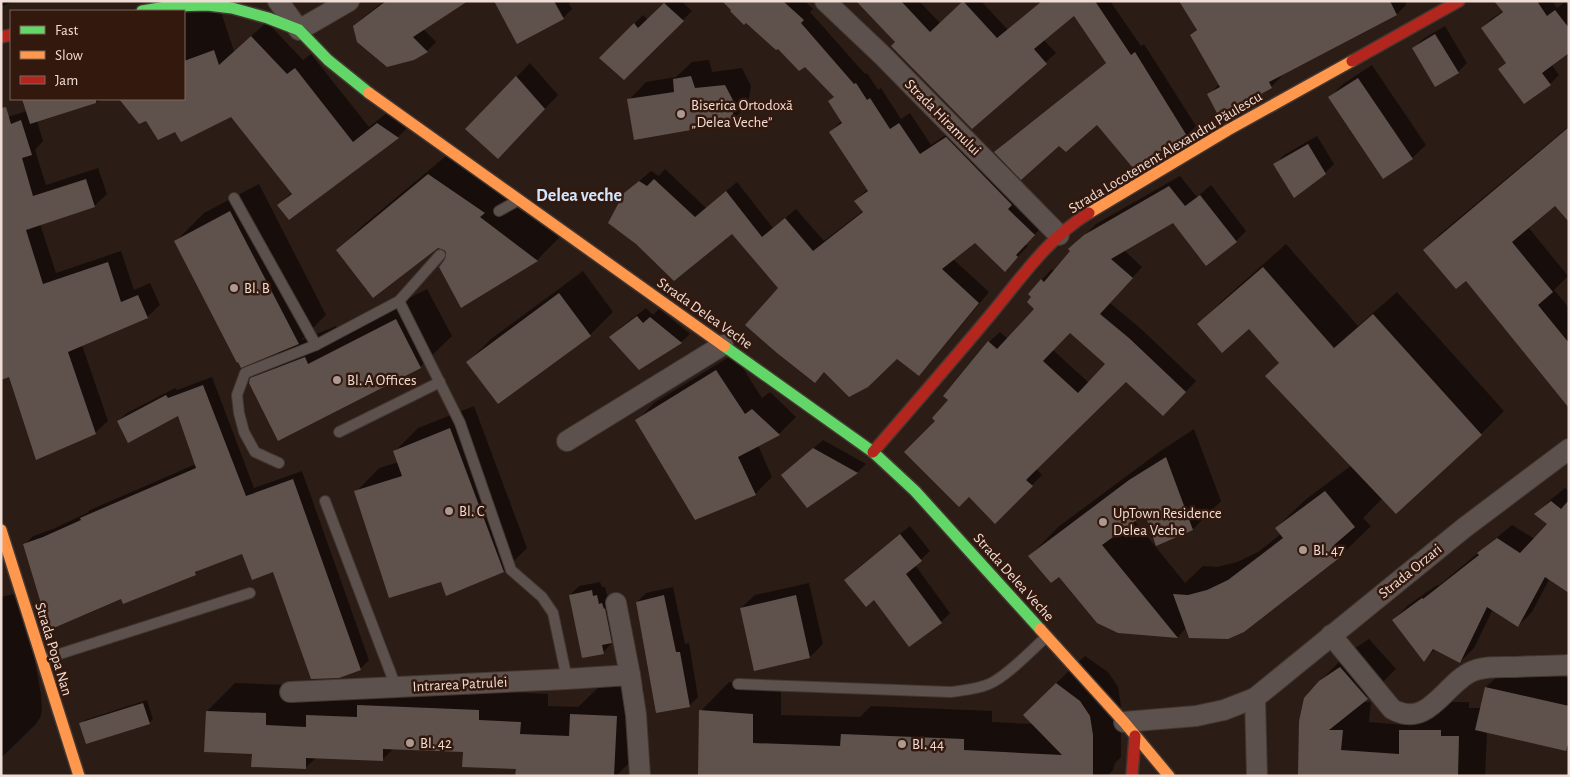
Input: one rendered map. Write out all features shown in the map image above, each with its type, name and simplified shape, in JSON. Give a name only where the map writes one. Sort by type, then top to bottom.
[{"type":"street","points":[[278,1],[299,30],[349,1]]},
{"type":"street","name":"Strada Hiramului","points":[[825,1],[883,56],[1059,235]]},
{"type":"street","name":"Strada Locotenent Alexandru Păulescu","points":[[873,452],[925,394],[1045,249],[1077,220],[1220,135],[1459,1]]},
{"type":"street","name":"Strada Delea Veche","points":[[148,10],[172,6],[207,5],[232,8],[268,18],[299,30],[328,60],[356,84],[873,452],[915,491],[1130,729],[1169,776]]},
{"type":"street","points":[[567,441],[723,345]]},
{"type":"street","name":"Strada Orzari","points":[[1130,729],[1224,710],[1255,698],[1464,528],[1569,449]]},
{"type":"street","name":"Strada Popa Nan","points":[[1,530],[79,776]]},
{"type":"street","points":[[616,603],[636,714],[640,776]]},
{"type":"street","points":[[1331,635],[1392,708],[1399,712],[1410,714],[1423,711],[1435,704],[1460,679],[1472,671],[1488,667],[1569,665]]},
{"type":"street","name":"Intrarea Patrulei","points":[[290,692],[630,675]]},
{"type":"street","points":[[1255,698],[1257,776]]},
{"type":"street","points":[[1130,729],[1132,776]]},
{"type":"lane","points":[[234,198],[316,346]]},
{"type":"lane","points":[[498,211],[520,200]]},
{"type":"lane","points":[[278,463],[255,452],[244,432],[239,414],[237,395],[245,373],[316,346],[399,301],[440,255]]},
{"type":"lane","points":[[399,301],[460,423],[512,570],[542,597],[553,613],[567,679]]},
{"type":"lane","points":[[339,432],[440,382]]},
{"type":"lane","points":[[325,501],[396,687]]},
{"type":"lane","points":[[41,660],[250,593]]},
{"type":"lane","points":[[738,684],[951,692],[990,684],[1027,656],[1047,636]]},
{"type":"building","points":[[386,1],[468,1],[413,37],[428,52],[414,60],[387,67],[357,42],[353,26]]},
{"type":"building","points":[[494,1],[554,1],[564,19],[517,44]]},
{"type":"building","points":[[722,1],[783,1],[804,20],[801,23],[854,84],[856,83],[867,100],[870,98],[890,129],[899,123],[920,154],[946,137],[1012,205],[1008,209],[1035,235],[1016,255],[1018,257],[1005,272],[975,243],[942,269],[979,303],[919,376],[897,359],[868,387],[849,397],[824,372],[815,383],[745,325],[778,288],[732,234],[674,281],[636,244],[608,223],[624,193],[639,181],[647,186],[654,179],[695,217],[726,191],[762,237],[785,218],[813,251],[863,212],[854,201],[868,191],[829,132],[842,123],[828,101],[834,97],[805,67],[799,71],[778,49],[776,50],[746,23],[744,25]]},
{"type":"building","points":[[856,1],[901,1],[930,32],[963,1],[997,38],[1042,1],[1095,1],[1131,55],[1135,52],[1187,136],[1133,168],[1097,125],[1066,152],[1059,146],[1021,180],[994,152],[1106,63],[1074,16],[1034,49],[1047,64],[972,129],[891,46],[895,42]]},
{"type":"building","points":[[1179,1],[1390,1],[1397,15],[1269,82],[1272,88],[1219,117],[1207,94],[1220,87],[1190,35],[1197,30]]},
{"type":"building","points":[[1494,1],[1537,1],[1547,16],[1555,10],[1569,28],[1569,53],[1542,73],[1551,85],[1524,104],[1498,69],[1506,63],[1481,28],[1503,12]]},
{"type":"building","points":[[664,3],[684,21],[624,80],[599,58],[634,23],[638,28]]},
{"type":"building","points":[[1435,34],[1459,73],[1435,87],[1412,48]]},
{"type":"building","points":[[251,36],[287,74],[295,68],[353,142],[377,123],[399,138],[289,220],[277,205],[292,194],[231,117],[181,142],[175,132],[158,140],[146,121],[139,124],[120,100],[185,100],[185,61],[214,50],[219,65]]},
{"type":"building","points":[[516,76],[545,109],[498,159],[465,129]]},
{"type":"building","name":"Biserica Ortodoxă „Delea Veche”","points":[[691,76],[695,88],[725,85],[735,104],[731,123],[634,140],[627,99],[674,92],[673,79]]},
{"type":"building","points":[[1358,78],[1413,159],[1383,179],[1328,97]]},
{"type":"building","points":[[22,100],[96,100],[96,103],[30,124]]},
{"type":"building","points":[[6,107],[11,124],[21,120],[32,155],[22,158],[33,196],[86,179],[95,207],[26,230],[43,284],[108,262],[121,302],[138,295],[148,318],[68,352],[96,434],[36,460],[9,377],[1,380],[1,108]]},
{"type":"building","points":[[1569,127],[1569,222],[1555,206],[1512,242],[1553,292],[1538,305],[1569,343],[1569,408],[1466,281],[1456,289],[1423,250]]},
{"type":"building","points":[[1308,144],[1326,174],[1294,198],[1273,164]]},
{"type":"building","points":[[428,174],[485,213],[480,217],[538,261],[461,308],[439,267],[445,259],[446,252],[438,248],[373,298],[336,250]]},
{"type":"building","points":[[1169,186],[1185,206],[1200,195],[1237,242],[1206,266],[1173,223],[1111,259],[1133,278],[1100,314],[1129,338],[1186,392],[1163,416],[1126,382],[1026,480],[1033,486],[995,524],[969,497],[959,507],[904,452],[935,421],[932,418],[948,400],[943,396],[988,341],[997,349],[1034,309],[1027,302],[1031,297],[1028,294],[1041,279],[1044,282],[1070,251],[1068,249],[1084,235]],"holes":[[[1070,333],[1105,364],[1078,393],[1043,361]]]},
{"type":"building","name":"Bl. B","points":[[230,211],[299,344],[241,368],[174,241]]},
{"type":"building","points":[[1263,267],[1334,348],[1373,314],[1482,435],[1396,514],[1265,376],[1279,363],[1249,329],[1222,353],[1197,324]]},
{"type":"building","points":[[559,293],[591,336],[498,404],[466,362]]},
{"type":"building","points":[[637,316],[643,323],[650,317],[682,343],[639,370],[609,337]]},
{"type":"building","name":"Bl. A Offices","points":[[396,319],[421,368],[278,441],[249,383],[250,378],[305,357],[308,364]]},
{"type":"building","points":[[716,370],[745,414],[752,409],[780,435],[738,457],[756,495],[695,520],[635,420]]},
{"type":"building","points":[[203,385],[246,496],[293,479],[361,670],[339,678],[311,679],[273,572],[252,580],[242,554],[195,572],[196,575],[123,604],[121,599],[49,630],[23,544],[43,537],[81,520],[80,518],[196,468],[178,416],[128,443],[117,421],[166,395],[168,398]]},
{"type":"building","name":"Bl. C","points":[[450,428],[504,572],[446,596],[441,582],[389,598],[354,491],[402,476],[393,451]]},
{"type":"building","points":[[813,448],[858,473],[807,508],[781,475]]},
{"type":"building","points":[[1166,457],[1193,530],[1156,546],[1145,514],[1102,545],[1178,638],[1118,633],[1097,623],[1059,577],[1051,583],[1028,556],[1129,480]]},
{"type":"building","points":[[1325,491],[1355,527],[1334,545],[1343,555],[1244,632],[1228,639],[1189,638],[1173,594],[1188,595],[1207,590],[1228,580],[1283,538],[1275,528]]},
{"type":"building","points":[[1569,500],[1569,593],[1545,577],[1518,627],[1487,607],[1460,663],[1433,649],[1424,662],[1392,620],[1423,599],[1479,555],[1477,553],[1497,538],[1520,553],[1547,524],[1534,514],[1551,501],[1561,509]]},
{"type":"building","points":[[900,534],[922,561],[906,574],[942,623],[909,647],[874,600],[866,607],[844,580]]},
{"type":"building","points":[[592,590],[593,596],[597,595],[599,604],[602,603],[605,608],[612,643],[602,645],[604,654],[582,658],[569,595]]},
{"type":"building","points":[[664,595],[676,652],[680,652],[690,707],[656,713],[636,602]]},
{"type":"building","points":[[796,595],[810,658],[754,671],[740,608]]},
{"type":"building","points":[[1340,667],[1368,699],[1329,730],[1343,730],[1341,750],[1399,754],[1399,730],[1441,730],[1441,736],[1459,736],[1458,776],[1298,776],[1299,721],[1304,698],[1319,681]]},
{"type":"building","name":"Bl. 44","points":[[1056,683],[1080,701],[1090,716],[1093,735],[1093,776],[698,776],[699,710],[753,714],[753,743],[840,746],[841,734],[964,739],[964,750],[1062,755],[1023,715]]},
{"type":"building","points":[[1485,687],[1569,706],[1569,741],[1566,751],[1475,730]]},
{"type":"building","points":[[143,703],[150,724],[86,744],[79,723]]},
{"type":"building","name":"Bl. 42","points":[[357,705],[479,710],[479,720],[521,722],[520,734],[569,736],[570,714],[617,716],[614,776],[515,776],[516,769],[462,767],[463,752],[383,749],[383,761],[306,758],[306,769],[251,767],[252,754],[204,752],[206,711],[266,713],[266,725],[306,727],[306,715],[357,717]]},
{"type":"traffic: fast","points":[[148,10],[172,6],[207,5],[232,8],[268,18],[299,30],[328,60],[369,93]]},
{"type":"traffic: fast","points":[[724,346],[873,452],[915,491],[1040,629]]},
{"type":"traffic: slow","points":[[1089,213],[1228,130],[1352,61]]},
{"type":"traffic: slow","points":[[369,93],[724,346]]},
{"type":"traffic: slow","points":[[1,530],[79,776]]},
{"type":"traffic: slow","points":[[1040,629],[1124,722],[1169,776]]},
{"type":"traffic: jam","points":[[1352,61],[1459,1]]},
{"type":"traffic: jam","points":[[1,37],[10,35]]},
{"type":"traffic: jam","points":[[873,452],[963,348],[1036,259],[1061,234],[1089,213]]},
{"type":"traffic: jam","points":[[1132,776],[1135,736]]},
{"type":"place","name":"Biserica Ortodoxă „Delea Veche”","points":[[681,114]]},
{"type":"place","name":"Bl. B","points":[[234,288]]},
{"type":"place","name":"Bl. A Offices","points":[[337,380]]},
{"type":"place","name":"Bl. C","points":[[449,511]]},
{"type":"place","name":"UpTown Residence Delea Veche","points":[[1103,522]]},
{"type":"place","name":"Bl. 47","points":[[1303,550]]},
{"type":"place","name":"Bl. 42","points":[[410,743]]},
{"type":"place","name":"Bl. 44","points":[[902,744]]},
{"type":"district","name":"Delea veche","points":[[579,195]]}]
